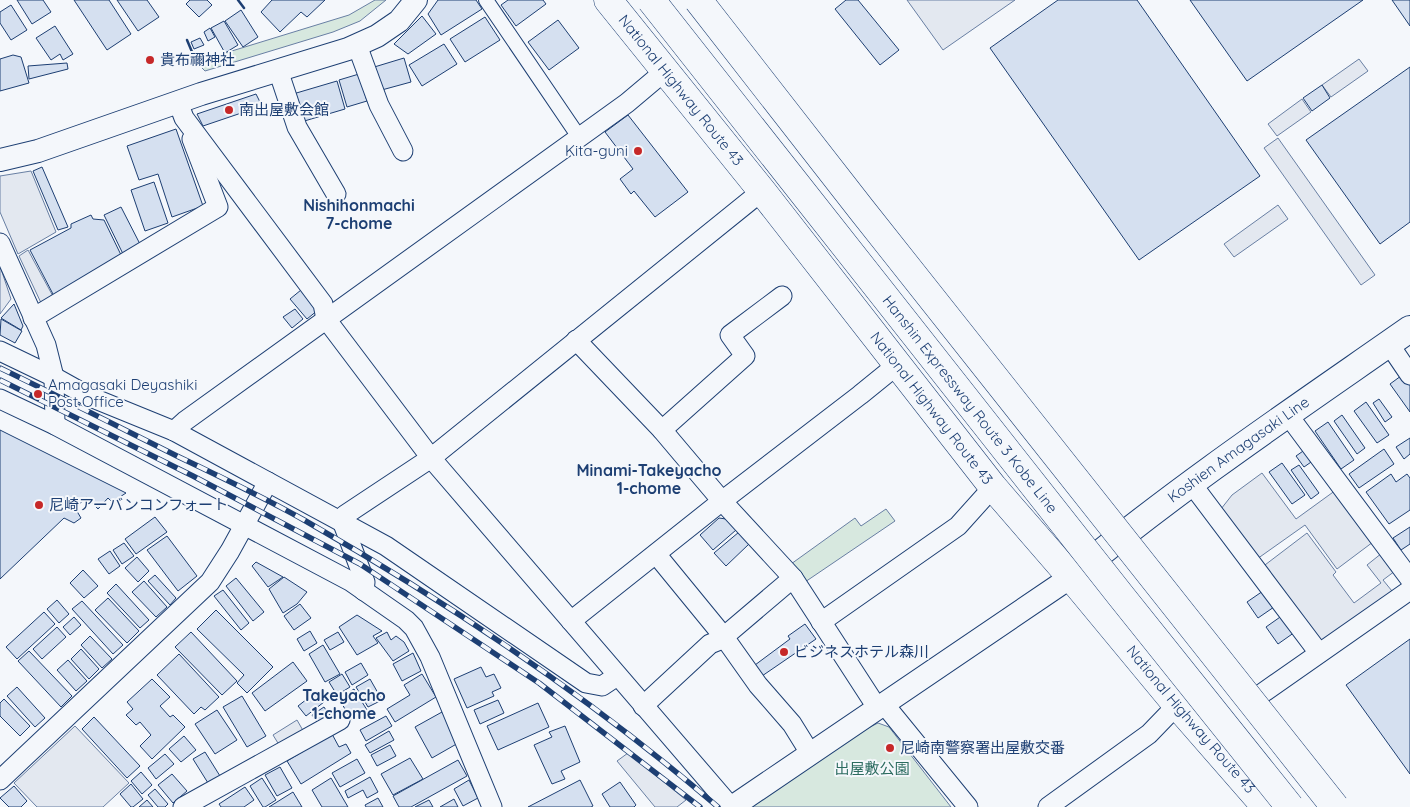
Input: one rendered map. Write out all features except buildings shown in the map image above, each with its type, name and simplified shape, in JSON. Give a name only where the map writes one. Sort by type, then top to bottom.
[{"type":"highway","name":"National Highway Route 43","points":[[608,0],[762,191],[993,487],[1071,577],[1177,706],[1266,807]]},
{"type":"highway","name":"Hanshin Expressway Route 3 Kobe Line","points":[[651,0],[1102,572],[1290,807]]},
{"type":"highway","points":[[698,0],[861,209],[1337,807]]},
{"type":"highway","points":[[703,0],[1337,807]]},
{"type":"main road","name":"Koshien Amagasaki Line","points":[[1071,577],[1123,534],[1191,483],[1410,329]]},
{"type":"street","points":[[0,160],[181,110],[278,70],[357,45],[377,36],[399,20],[416,0]]},
{"type":"street","points":[[486,0],[579,137]]},
{"type":"street","points":[[357,45],[378,105],[403,151]]},
{"type":"street","points":[[278,70],[297,127],[336,194]]},
{"type":"street","points":[[174,431],[326,319],[627,103],[665,71]]},
{"type":"street","points":[[33,318],[218,207],[181,110]]},
{"type":"street","points":[[181,110],[323,304],[326,319],[431,458],[731,807],[1071,577]]},
{"type":"street","points":[[364,591],[365,582],[342,521],[345,515],[431,458],[762,191]]},
{"type":"street","points":[[0,243],[46,345],[54,377],[55,425]]},
{"type":"street","points":[[662,430],[744,356],[730,335],[782,296]]},
{"type":"street","points":[[576,340],[662,430],[722,501],[793,578],[820,622],[881,706],[968,807]]},
{"type":"street","points":[[1389,344],[1410,375]]},
{"type":"street","points":[[0,351],[88,396],[174,431],[342,521],[386,546],[586,683],[602,686],[618,676]]},
{"type":"street","points":[[571,621],[897,365]]},
{"type":"street","points":[[0,398],[55,425],[350,581],[406,620],[414,628],[430,657],[492,807]]},
{"type":"street","points":[[1288,415],[1410,579]]},
{"type":"street","points":[[0,780],[210,582],[245,525],[268,482]]},
{"type":"street","points":[[1191,483],[1319,653]]},
{"type":"street","points":[[820,622],[958,526],[993,487]]},
{"type":"street","points":[[656,554],[724,637],[758,685],[792,724],[810,753]]},
{"type":"street","points":[[643,706],[710,644],[724,637],[793,578]]},
{"type":"street","points":[[1254,699],[1410,590]]},
{"type":"street","points":[[1048,807],[1149,734],[1177,706]]},
{"type":"street","points":[[182,807],[340,720]]},
{"type":"green space","points":[[375,0],[386,0],[360,21],[333,32],[205,71],[196,62],[349,15]]},
{"type":"green space","points":[[886,509],[895,521],[805,582],[791,564],[855,518],[861,526]]},
{"type":"green space","name":"出屋敷公園","points":[[878,723],[889,727],[951,807],[752,807],[860,732]]},
{"type":"shaded area","points":[[907,0],[1015,0],[943,50]]},
{"type":"shaded area","points":[[1359,59],[1368,71],[1331,97],[1322,85]]},
{"type":"shaded area","points":[[1302,99],[1311,112],[1277,136],[1268,124]]},
{"type":"shaded area","points":[[1278,138],[1375,275],[1361,285],[1264,148]]},
{"type":"shaded area","points":[[31,171],[56,232],[18,254],[0,212],[0,176]]},
{"type":"shaded area","points":[[1278,205],[1288,219],[1234,257],[1224,244]]},
{"type":"shaded area","points":[[28,250],[55,300],[42,305],[19,256]]},
{"type":"shaded area","points":[[0,266],[11,299],[0,314]]},
{"type":"shaded area","points":[[1262,473],[1296,519],[1336,490],[1373,542],[1337,569],[1305,525],[1257,559],[1221,509],[1232,495]]},
{"type":"shaded area","points":[[1307,533],[1336,572],[1333,575],[1354,603],[1381,583],[1367,565],[1382,553],[1395,571],[1383,580],[1392,591],[1320,646],[1261,568]]},
{"type":"shaded area","points":[[297,720],[305,734],[281,748],[273,735]]},
{"type":"shaded area","points":[[75,726],[129,783],[103,807],[37,807],[14,783]]},
{"type":"shaded area","points":[[628,753],[686,800],[677,807],[655,807],[617,761]]},
{"type":"railway","points":[[0,368],[273,503],[412,585],[518,654],[569,690],[670,767],[718,807]]},
{"type":"railway","points":[[0,380],[193,476],[360,564],[539,683],[700,807]]},
{"type":"wall","points":[[238,0],[244,8]]},
{"type":"wall","points":[[187,40],[195,59]]},
{"type":"place","name":"貴布禰神社","points":[[150,60]]},
{"type":"place","name":"南出屋敷会館","points":[[229,110]]},
{"type":"place","name":"Kita-guni","points":[[638,151]]},
{"type":"place","name":"Amagasaki Deyashiki Post Office","points":[[38,394]]},
{"type":"place","name":"尼崎アーバンコンフォート","points":[[39,505]]},
{"type":"place","name":"ビジネスホテル森川","points":[[784,652]]},
{"type":"place","name":"尼崎南警察署出屋敷交番","points":[[890,748]]},
{"type":"district","name":"Nishihonmachi 7-chome","points":[[359,214]]},
{"type":"district","name":"Minami-Takeyacho 1-chome","points":[[649,479]]},
{"type":"district","name":"Takeyacho 1-chome","points":[[344,704]]}]
